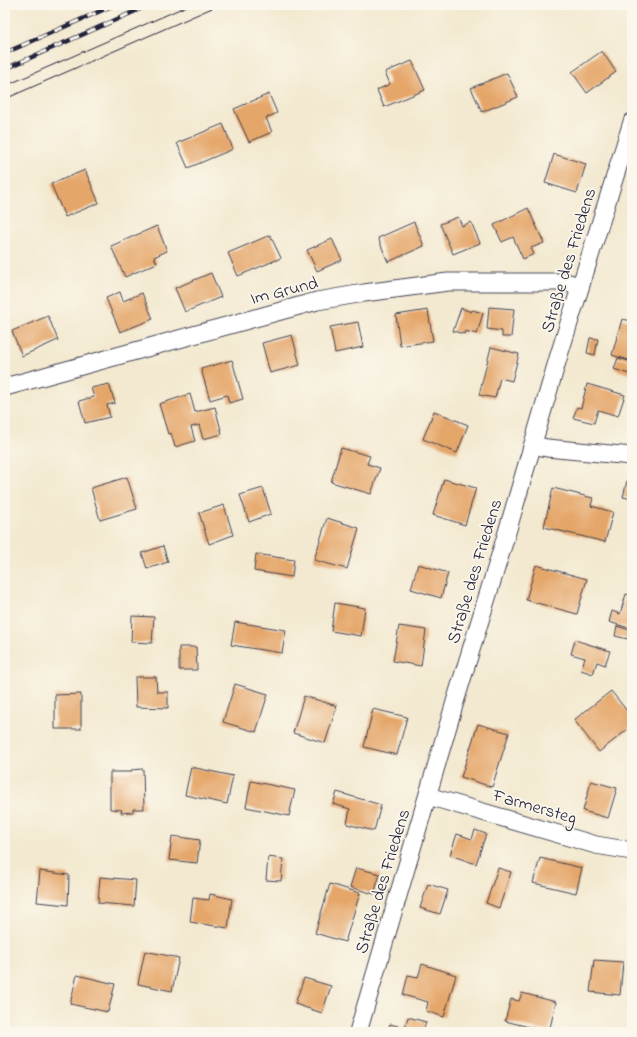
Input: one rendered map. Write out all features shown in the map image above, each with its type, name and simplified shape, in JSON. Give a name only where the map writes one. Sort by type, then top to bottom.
[{"type":"street","name":"Straße des Friedens","points":[[358,1032],[580,286],[632,122]]},
{"type":"street","name":"Im Grund","points":[[5,387],[317,301],[364,293],[451,282],[565,282],[580,286]]},
{"type":"street","points":[[533,445],[547,448],[632,456]]},
{"type":"street","name":"Farmersteg","points":[[428,796],[596,845],[632,851]]},
{"type":"building","points":[[602,51],[616,72],[587,93],[572,72]]},
{"type":"building","points":[[412,61],[425,90],[384,107],[377,90],[390,84],[385,72]]},
{"type":"building","points":[[507,73],[518,97],[482,112],[471,88]]},
{"type":"building","points":[[269,94],[277,113],[266,118],[272,132],[249,142],[234,109]]},
{"type":"building","points":[[223,124],[233,149],[188,168],[177,143]]},
{"type":"building","points":[[554,154],[586,164],[577,193],[545,183]]},
{"type":"building","points":[[85,170],[99,203],[65,217],[51,184]]},
{"type":"building","points":[[528,208],[544,243],[531,248],[534,254],[523,259],[513,237],[502,242],[494,225]]},
{"type":"building","points":[[458,217],[462,226],[471,222],[480,243],[453,254],[440,224]]},
{"type":"building","points":[[414,222],[424,246],[388,262],[378,238]]},
{"type":"building","points":[[157,226],[167,251],[154,257],[157,263],[125,277],[111,246]]},
{"type":"building","points":[[270,235],[281,258],[238,276],[228,253]]},
{"type":"building","points":[[332,239],[342,260],[317,271],[307,250]]},
{"type":"building","points":[[211,273],[221,297],[185,312],[175,288]]},
{"type":"building","points":[[120,292],[123,301],[142,293],[153,319],[120,332],[106,298]]},
{"type":"building","points":[[489,307],[514,309],[511,337],[502,337],[502,331],[487,329]]},
{"type":"building","points":[[461,308],[471,312],[472,310],[483,313],[477,334],[465,331],[464,334],[453,331]]},
{"type":"building","points":[[428,310],[433,341],[400,346],[396,315]]},
{"type":"building","points":[[48,316],[58,340],[22,356],[12,331]]},
{"type":"building","points":[[622,319],[632,321],[632,361],[612,355]]},
{"type":"building","points":[[358,322],[363,347],[335,353],[330,327]]},
{"type":"building","points":[[292,335],[300,365],[270,373],[262,343]]},
{"type":"building","points":[[590,338],[598,339],[595,355],[587,353]]},
{"type":"building","points":[[491,347],[519,354],[512,381],[500,378],[495,398],[479,395]]},
{"type":"building","points":[[618,358],[632,362],[632,375],[614,369]]},
{"type":"building","points":[[232,360],[243,399],[229,403],[227,395],[210,400],[201,369]]},
{"type":"building","points":[[109,384],[115,403],[107,405],[110,417],[85,423],[79,401],[94,397],[91,388]]},
{"type":"building","points":[[587,384],[625,395],[618,416],[598,410],[594,423],[573,418],[577,407],[581,408]]},
{"type":"building","points":[[190,394],[195,412],[215,407],[222,434],[203,439],[199,425],[191,427],[195,441],[175,447],[171,433],[168,434],[159,404]]},
{"type":"building","points":[[434,411],[468,425],[457,453],[423,439]]},
{"type":"building","points":[[341,448],[370,456],[367,464],[380,468],[371,494],[331,482]]},
{"type":"building","points":[[127,477],[137,509],[100,520],[91,488]]},
{"type":"building","points":[[444,479],[476,488],[465,525],[433,515]]},
{"type":"building","points":[[627,481],[632,482],[632,499],[623,497]]},
{"type":"building","points":[[263,488],[271,514],[249,522],[240,495]]},
{"type":"building","points":[[553,488],[593,498],[591,506],[613,512],[605,542],[544,527]]},
{"type":"building","points":[[224,505],[233,535],[209,544],[199,513]]},
{"type":"building","points":[[327,518],[359,528],[347,569],[314,560]]},
{"type":"building","points":[[163,546],[168,562],[147,569],[142,553]]},
{"type":"building","points":[[256,554],[294,560],[292,577],[254,571]]},
{"type":"building","points":[[418,564],[448,573],[441,598],[411,589]]},
{"type":"building","points":[[536,565],[587,579],[577,614],[526,600]]},
{"type":"building","points":[[626,594],[632,596],[632,629],[609,622],[612,611],[620,614]]},
{"type":"building","points":[[335,603],[365,608],[361,636],[331,631]]},
{"type":"building","points":[[132,616],[154,617],[152,643],[131,642]]},
{"type":"building","points":[[235,622],[286,630],[282,653],[231,645]]},
{"type":"building","points":[[399,626],[426,630],[421,666],[393,661]]},
{"type":"building","points":[[617,626],[632,631],[632,640],[615,636]]},
{"type":"building","points":[[575,640],[610,651],[605,665],[597,662],[593,674],[581,670],[585,658],[571,654]]},
{"type":"building","points":[[179,647],[196,647],[197,670],[179,670]]},
{"type":"building","points":[[135,677],[156,677],[157,692],[168,692],[168,708],[136,707]]},
{"type":"building","points":[[235,684],[268,694],[256,732],[223,722]]},
{"type":"building","points":[[611,691],[632,717],[632,726],[599,752],[574,720]]},
{"type":"building","points":[[81,694],[81,729],[55,729],[55,695]]},
{"type":"building","points":[[304,696],[337,706],[325,743],[293,733]]},
{"type":"building","points":[[373,709],[407,717],[397,755],[364,747]]},
{"type":"building","points":[[478,724],[509,733],[492,787],[461,777]]},
{"type":"building","points":[[191,767],[233,776],[227,804],[185,795]]},
{"type":"building","points":[[143,769],[144,809],[133,809],[133,812],[121,813],[122,810],[110,809],[110,772],[131,772],[131,770]]},
{"type":"building","points":[[251,781],[295,790],[289,816],[246,807]]},
{"type":"building","points":[[591,781],[617,788],[608,818],[583,811]]},
{"type":"building","points":[[337,792],[381,805],[374,831],[347,824],[350,809],[333,804]]},
{"type":"building","points":[[475,830],[486,834],[476,864],[450,855],[457,834],[472,839]]},
{"type":"building","points":[[172,836],[200,840],[197,863],[169,860]]},
{"type":"building","points":[[268,857],[283,859],[281,881],[266,880]]},
{"type":"building","points":[[540,858],[582,868],[576,893],[533,883]]},
{"type":"building","points":[[356,868],[380,874],[374,894],[350,887]]},
{"type":"building","points":[[498,868],[511,872],[499,908],[486,903]]},
{"type":"building","points":[[40,871],[69,875],[68,905],[37,902]]},
{"type":"building","points":[[100,877],[136,880],[134,906],[98,903]]},
{"type":"building","points":[[330,884],[360,893],[345,942],[315,933]]},
{"type":"building","points":[[428,884],[448,890],[440,914],[420,908]]},
{"type":"building","points":[[210,894],[232,899],[228,928],[190,922],[193,898],[209,900]]},
{"type":"building","points":[[145,951],[179,958],[172,991],[138,984]]},
{"type":"building","points":[[594,960],[623,962],[620,995],[590,992]]},
{"type":"building","points":[[422,964],[456,975],[444,1017],[426,1011],[428,1002],[403,995],[408,975],[418,977]]},
{"type":"building","points":[[77,975],[115,984],[108,1012],[70,1004]]},
{"type":"building","points":[[304,978],[331,986],[322,1013],[295,1004]]},
{"type":"building","points":[[522,993],[556,1002],[549,1032],[505,1021],[511,999],[519,1001]]},
{"type":"building","points":[[408,1017],[426,1022],[423,1032],[388,1032],[390,1024],[405,1028]]},
{"type":"tram line","points":[[5,86],[189,5]]},
{"type":"tram line","points":[[5,99],[219,5]]},
{"type":"railway","points":[[5,53],[114,5]]},
{"type":"railway","points":[[5,69],[149,5]]}]
